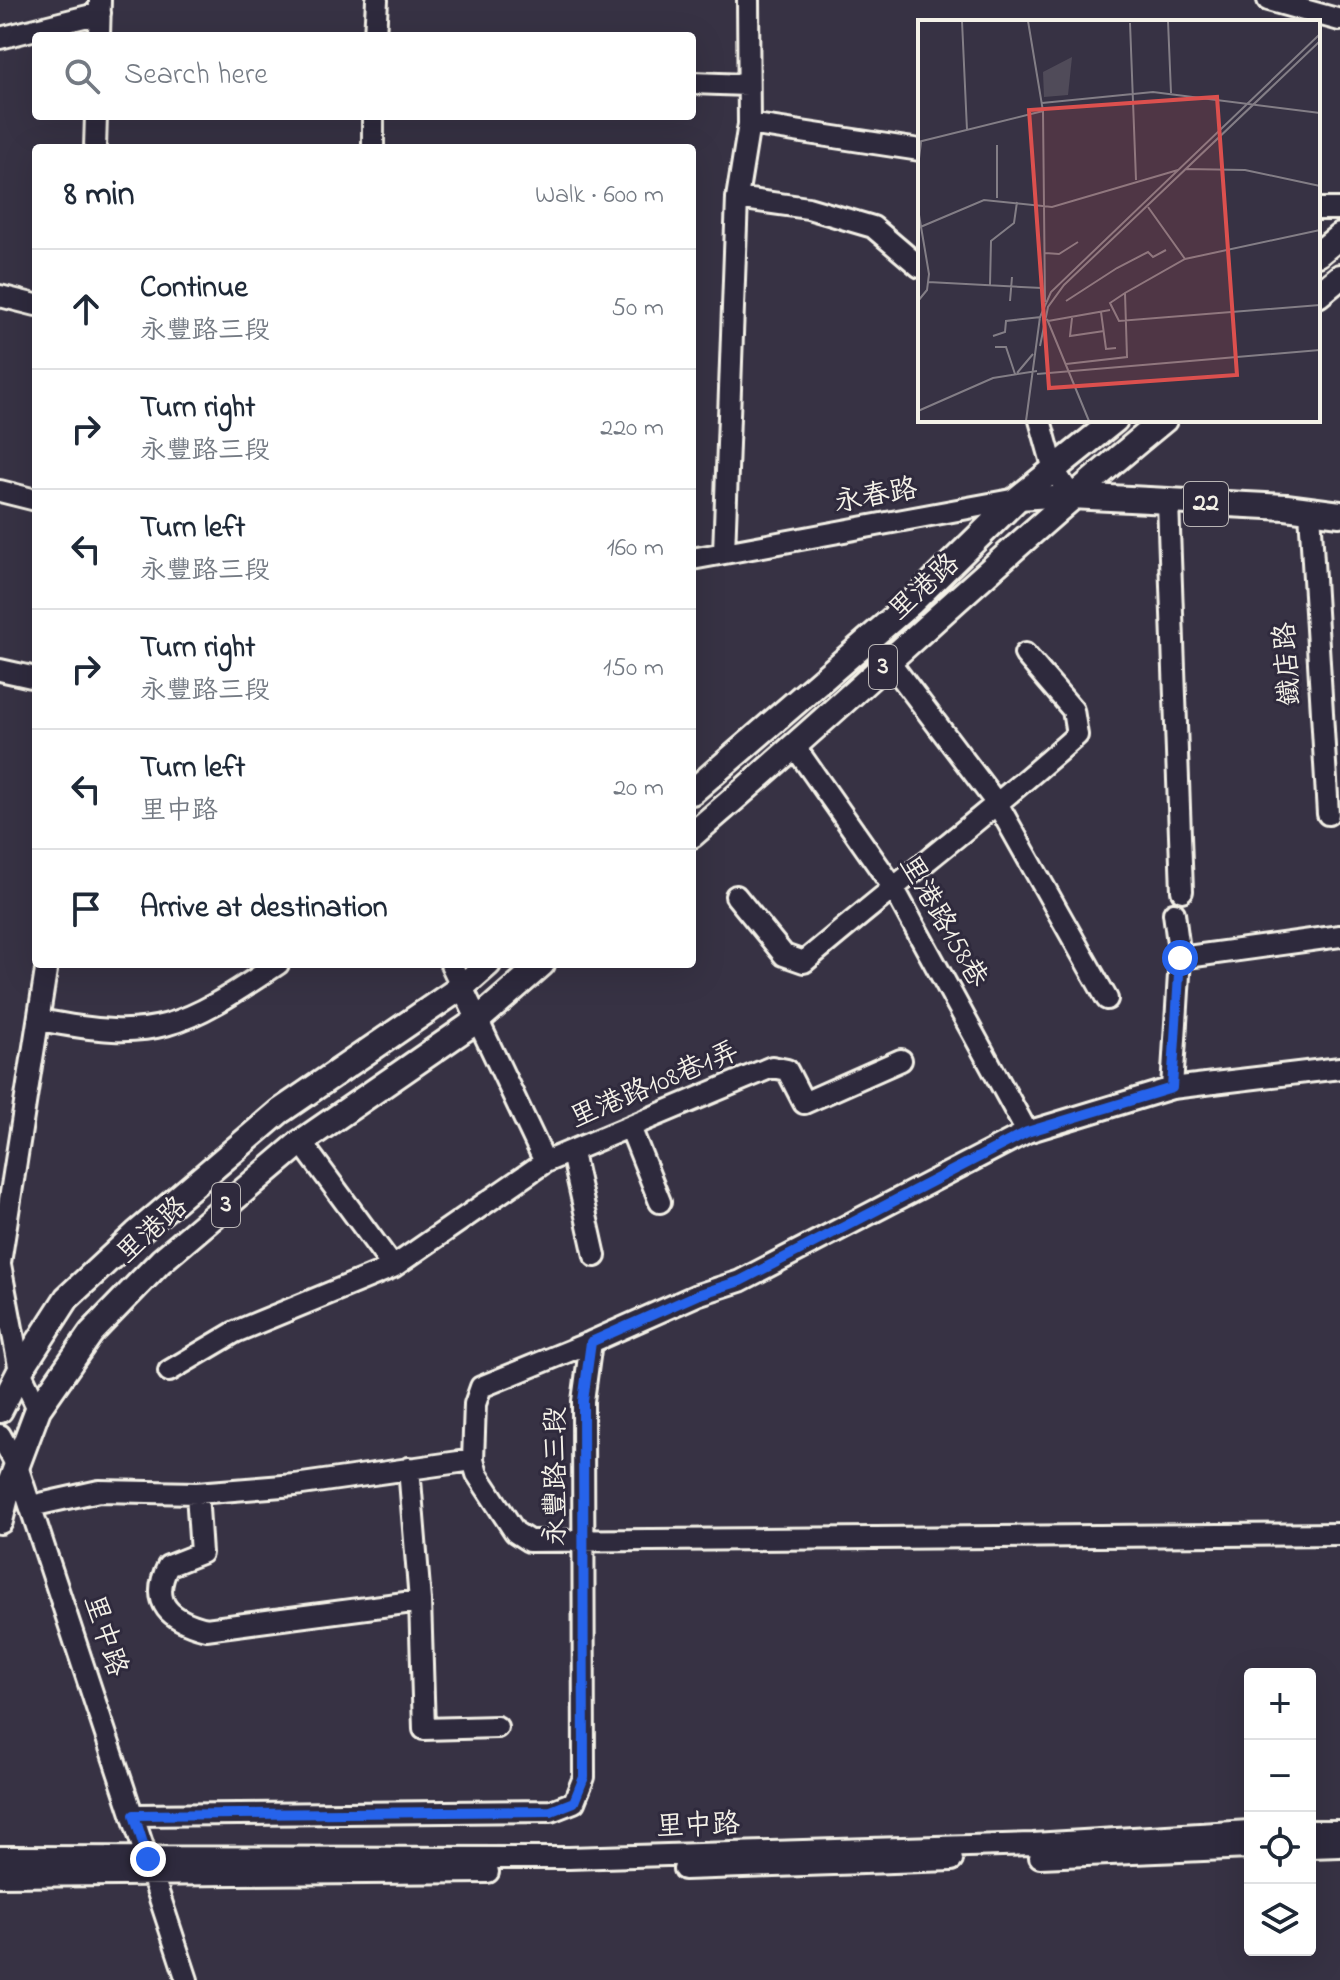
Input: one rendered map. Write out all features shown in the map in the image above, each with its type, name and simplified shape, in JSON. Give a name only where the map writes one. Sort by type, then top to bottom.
[{"type":"main road","points":[[1320,252],[1340,236]]},
{"type":"main road","points":[[1320,293],[1340,277]]},
{"type":"main road","name":"里港路","points":[[696,789],[911,603],[1017,499],[1113,422]]},
{"type":"main road","name":"里港路","points":[[696,832],[795,747],[1071,496],[1162,422]]},
{"type":"main road","name":"22","points":[[1071,496],[1340,514]]},
{"type":"main road","name":"里港路","points":[[0,1410],[20,1371],[67,1298],[136,1234],[279,1112],[463,986],[483,968]]},
{"type":"main road","name":"里港路","points":[[0,1521],[4,1487],[17,1466],[38,1409],[91,1333],[121,1302],[161,1261],[301,1142],[479,1019],[537,968]]},
{"type":"street","points":[[375,32],[377,0]]},
{"type":"street","points":[[724,553],[737,198],[749,124],[748,0]]},
{"type":"street","points":[[1268,0],[1340,20]]},
{"type":"street","points":[[0,38],[100,6],[99,32]]},
{"type":"street","points":[[696,83],[747,85]]},
{"type":"street","points":[[95,144],[96,120]]},
{"type":"street","points":[[373,120],[373,144]]},
{"type":"street","points":[[749,124],[918,150]]},
{"type":"street","points":[[737,198],[808,208],[873,227],[918,265]]},
{"type":"street","points":[[0,296],[32,304]]},
{"type":"street","points":[[1041,422],[1054,470],[1071,496]]},
{"type":"street","points":[[0,491],[32,499]]},
{"type":"street","name":"永春路","points":[[696,558],[1017,499],[1071,496]]},
{"type":"street","points":[[1168,502],[1182,891]]},
{"type":"street","name":"鐵店路","points":[[1310,511],[1328,814]]},
{"type":"street","points":[[736,896],[784,955],[804,962],[998,805],[1077,735],[1073,710],[1025,654]]},
{"type":"street","points":[[889,661],[998,805],[1107,999]]},
{"type":"street","points":[[0,670],[32,677]]},
{"type":"street","name":"里港路158巷","points":[[795,747],[893,887],[1027,1132]]},
{"type":"street","points":[[1172,1088],[1180,958],[1174,913]]},
{"type":"street","points":[[1180,958],[1340,936]]},
{"type":"street","points":[[38,1409],[20,1371],[0,1264],[46,968]]},
{"type":"street","points":[[40,1020],[97,1032],[139,1032],[179,1022],[213,1007],[272,968]]},
{"type":"street","points":[[453,968],[545,1162]]},
{"type":"street","name":"里港路108巷1弄","points":[[169,1371],[235,1332],[393,1267],[545,1162],[772,1067],[787,1070],[804,1103],[901,1060]]},
{"type":"street","points":[[1340,1068],[1172,1088],[1027,1132],[740,1281],[697,1295],[481,1387],[475,1404],[473,1460],[477,1474],[515,1532],[529,1541],[1340,1534]]},
{"type":"street","points":[[630,1127],[660,1202]]},
{"type":"street","points":[[301,1142],[393,1267]]},
{"type":"street","points":[[572,1153],[595,1256]]},
{"type":"street","name":"永豐路三段","points":[[134,1815],[551,1811],[574,1802],[584,1777],[583,1401],[591,1342]]},
{"type":"street","name":"里中路","points":[[0,1435],[17,1466],[31,1506],[187,1980]]},
{"type":"street","points":[[31,1506],[99,1491],[197,1493],[295,1485],[473,1460]]},
{"type":"street","points":[[409,1468],[420,1601],[424,1729],[497,1727]]},
{"type":"street","points":[[197,1493],[201,1553],[168,1566],[159,1584],[162,1602],[180,1623],[206,1629],[420,1601]]},
{"type":"street","name":"里中路","points":[[0,1876],[150,1867],[711,1855],[1033,1844],[1244,1831]]},
{"type":"street","points":[[1316,1831],[1340,1831]]},
{"type":"street","points":[[1316,1847],[1340,1846]]},
{"type":"street","name":"里中路","points":[[0,1857],[150,1867],[711,1869],[1244,1848]]},
{"type":"route","points":[[148,1859],[134,1815],[551,1811],[574,1802],[584,1777],[583,1401],[591,1342],[628,1329],[697,1295],[740,1281],[1027,1132],[1172,1088],[1180,958]]}]
